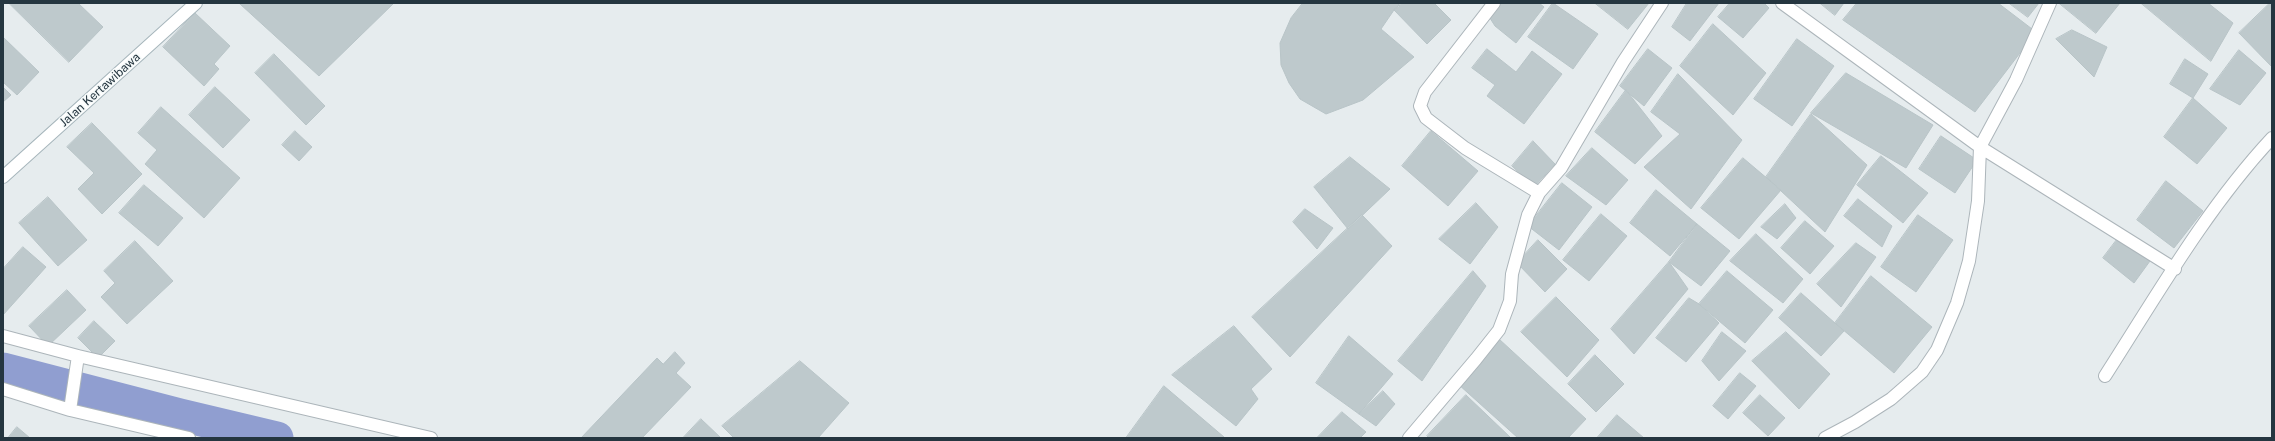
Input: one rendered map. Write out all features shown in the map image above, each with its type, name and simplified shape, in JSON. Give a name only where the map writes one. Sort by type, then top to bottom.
[{"type":"street","name":"Jalan Kertawibawa","points":[[3,177],[196,3]]},
{"type":"street","points":[[1494,3],[1425,92],[1420,106],[1426,118],[1466,148],[1539,193]]},
{"type":"street","points":[[1409,438],[1448,390],[1476,359],[1498,330],[1510,301],[1512,274],[1528,215],[1539,193],[1561,168],[1624,62],[1662,3]]},
{"type":"street","points":[[1782,3],[1980,147],[2175,269]]},
{"type":"street","points":[[1825,438],[1855,422],[1891,399],[1922,372],[1936,350],[1957,303],[1969,261],[1978,201],[1980,147],[2016,80],[2050,3]]},
{"type":"street","points":[[2105,376],[2186,250],[2255,156],[2272,138]]},
{"type":"street","points":[[3,336],[78,356],[431,438]]},
{"type":"street","points":[[70,407],[76,377],[78,356]]},
{"type":"street","points":[[3,390],[189,438]]},
{"type":"building","points":[[9,3],[78,3],[103,27],[69,62]]},
{"type":"building","points":[[394,3],[319,76],[240,4]]},
{"type":"building","points":[[1303,3],[1397,3],[1400,6],[1394,10],[1381,29],[1414,57],[1363,100],[1326,114],[1300,99],[1289,83],[1281,65],[1280,43],[1291,18]]},
{"type":"building","points":[[1402,3],[1434,3],[1451,20],[1427,44],[1394,10]]},
{"type":"building","points":[[1500,3],[1539,3],[1544,7],[1516,43],[1495,26],[1488,15]]},
{"type":"building","points":[[1553,3],[1598,34],[1573,69],[1528,37]]},
{"type":"building","points":[[1595,3],[1649,3],[1628,29]]},
{"type":"building","points":[[1687,3],[1719,3],[1690,41],[1672,27]]},
{"type":"building","points":[[1730,3],[1764,3],[1769,8],[1743,38],[1718,17]]},
{"type":"building","points":[[1820,3],[1844,3],[1835,15]]},
{"type":"building","points":[[1857,3],[1998,3],[2036,32],[1975,112],[1843,20]]},
{"type":"building","points":[[2009,3],[2039,3],[2028,17]]},
{"type":"building","points":[[2059,3],[2120,3],[2096,33]]},
{"type":"building","points":[[2141,3],[2208,3],[2233,23],[2211,61]]},
{"type":"building","points":[[2270,3],[2272,3],[2272,67],[2239,33]]},
{"type":"building","points":[[195,13],[230,46],[214,64],[219,69],[204,86],[163,47]]},
{"type":"building","points":[[1713,24],[1766,73],[1733,115],[1680,66]]},
{"type":"building","points":[[2072,30],[2107,47],[2094,77],[2056,39]]},
{"type":"building","points":[[3,37],[39,72],[17,95],[3,82]]},
{"type":"building","points":[[1797,39],[1834,66],[1792,126],[1754,99]]},
{"type":"building","points":[[1487,49],[1516,72],[1532,51],[1562,74],[1524,124],[1487,96],[1495,85],[1472,68]]},
{"type":"building","points":[[1648,49],[1672,68],[1644,106],[1620,86]]},
{"type":"building","points":[[2239,50],[2266,73],[2240,105],[2210,89]]},
{"type":"building","points":[[274,54],[325,106],[306,125],[255,73]]},
{"type":"building","points":[[2185,59],[2208,74],[2193,98],[2170,84]]},
{"type":"building","points":[[1846,73],[1933,125],[1906,168],[1811,113]]},
{"type":"building","points":[[1678,74],[1742,140],[1691,209],[1644,167],[1680,134],[1651,112]]},
{"type":"building","points":[[3,87],[11,95],[3,102]]},
{"type":"building","points":[[215,87],[250,120],[223,148],[189,115]]},
{"type":"building","points":[[1626,90],[1662,136],[1635,164],[1595,132]]},
{"type":"building","points":[[2193,98],[2227,128],[2197,164],[2164,137]]},
{"type":"building","points":[[161,107],[240,178],[204,218],[145,164],[157,150],[138,133]]},
{"type":"building","points":[[1811,114],[1867,165],[1825,232],[1766,177]]},
{"type":"building","points":[[92,123],[142,174],[102,214],[78,189],[94,173],[67,147]]},
{"type":"building","points":[[295,131],[312,147],[299,161],[282,145]]},
{"type":"building","points":[[1431,131],[1478,171],[1448,206],[1402,166]]},
{"type":"building","points":[[1941,136],[1977,160],[1955,193],[1919,169]]},
{"type":"building","points":[[1533,141],[1555,164],[1534,187],[1512,166]]},
{"type":"building","points":[[1592,148],[1628,180],[1606,205],[1566,176]]},
{"type":"building","points":[[1881,156],[1928,193],[1903,223],[1857,185]]},
{"type":"building","points":[[1350,157],[1390,189],[1348,229],[1314,187]]},
{"type":"building","points":[[1743,158],[1781,190],[1739,239],[1701,208]]},
{"type":"building","points":[[2166,181],[2203,211],[2174,248],[2137,220]]},
{"type":"building","points":[[1562,183],[1592,207],[1559,250],[1528,226]]},
{"type":"building","points":[[144,185],[183,218],[158,246],[119,213]]},
{"type":"building","points":[[1656,190],[1697,224],[1670,256],[1630,223]]},
{"type":"building","points":[[48,197],[87,240],[58,266],[19,223]]},
{"type":"building","points":[[1858,199],[1892,226],[1882,247],[1844,216]]},
{"type":"building","points":[[1476,203],[1498,227],[1470,264],[1439,239]]},
{"type":"building","points":[[1785,204],[1796,218],[1777,239],[1761,227]]},
{"type":"building","points":[[1305,209],[1333,228],[1317,249],[1293,222]]},
{"type":"building","points":[[1601,214],[1627,236],[1589,281],[1563,260]]},
{"type":"building","points":[[1362,215],[1392,246],[1290,357],[1252,317]]},
{"type":"building","points":[[1918,215],[1953,240],[1916,292],[1881,267]]},
{"type":"building","points":[[1805,221],[1834,246],[1810,274],[1781,248]]},
{"type":"building","points":[[1697,224],[1730,251],[1701,286],[1669,262]]},
{"type":"building","points":[[1756,234],[1803,279],[1783,303],[1730,261]]},
{"type":"building","points":[[2119,237],[2150,261],[2134,283],[2103,258]]},
{"type":"building","points":[[1538,240],[1567,269],[1545,292],[1517,263]]},
{"type":"building","points":[[135,241],[173,281],[127,324],[101,297],[115,283],[104,271]]},
{"type":"building","points":[[1856,243],[1876,257],[1841,307],[1817,284]]},
{"type":"building","points":[[23,247],[46,267],[3,315],[3,269]]},
{"type":"building","points":[[1669,262],[1688,289],[1634,354],[1611,329]]},
{"type":"building","points":[[1473,271],[1486,286],[1422,381],[1398,361]]},
{"type":"building","points":[[1727,271],[1773,310],[1745,343],[1699,304]]},
{"type":"building","points":[[1871,276],[1932,327],[1894,373],[1835,323]]},
{"type":"building","points":[[67,290],[86,310],[48,346],[29,326]]},
{"type":"building","points":[[1801,293],[1844,331],[1821,356],[1779,318]]},
{"type":"building","points":[[1556,297],[1599,340],[1567,377],[1521,332]]},
{"type":"building","points":[[1689,298],[1699,304],[1719,323],[1686,362],[1656,338]]},
{"type":"building","points":[[94,321],[115,341],[98,358],[78,338]]},
{"type":"building","points":[[1234,326],[1272,369],[1251,389],[1258,399],[1236,426],[1172,375]]},
{"type":"building","points":[[1722,332],[1746,351],[1719,381],[1702,361]]},
{"type":"building","points":[[1786,332],[1830,374],[1799,409],[1752,361]]},
{"type":"building","points":[[1349,336],[1393,374],[1359,414],[1316,383]]},
{"type":"building","points":[[1499,339],[1586,419],[1568,438],[1518,438],[1458,384]]},
{"type":"building","points":[[675,352],[685,363],[676,373],[691,387],[642,438],[581,438],[657,358],[663,364]]},
{"type":"building","points":[[1595,355],[1624,384],[1596,412],[1568,384]]},
{"type":"building","points":[[800,361],[849,403],[818,438],[734,438],[722,426]]},
{"type":"building","points":[[1740,373],[1756,386],[1728,419],[1713,406]]},
{"type":"building","points":[[1164,386],[1224,437],[1224,438],[1126,438]]},
{"type":"building","points":[[1383,391],[1395,404],[1376,426],[1359,414]]},
{"type":"building","points":[[1466,395],[1510,437],[1429,438],[1427,436]]},
{"type":"building","points":[[1760,395],[1785,418],[1768,436],[1743,413]]},
{"type":"building","points":[[1342,412],[1366,432],[1360,438],[1317,438]]},
{"type":"building","points":[[1617,415],[1644,438],[1597,438]]},
{"type":"building","points":[[701,419],[721,438],[683,438]]},
{"type":"building","points":[[17,427],[30,438],[8,438]]},
{"type":"waterway","points":[[3,369],[180,415],[277,438]]}]
